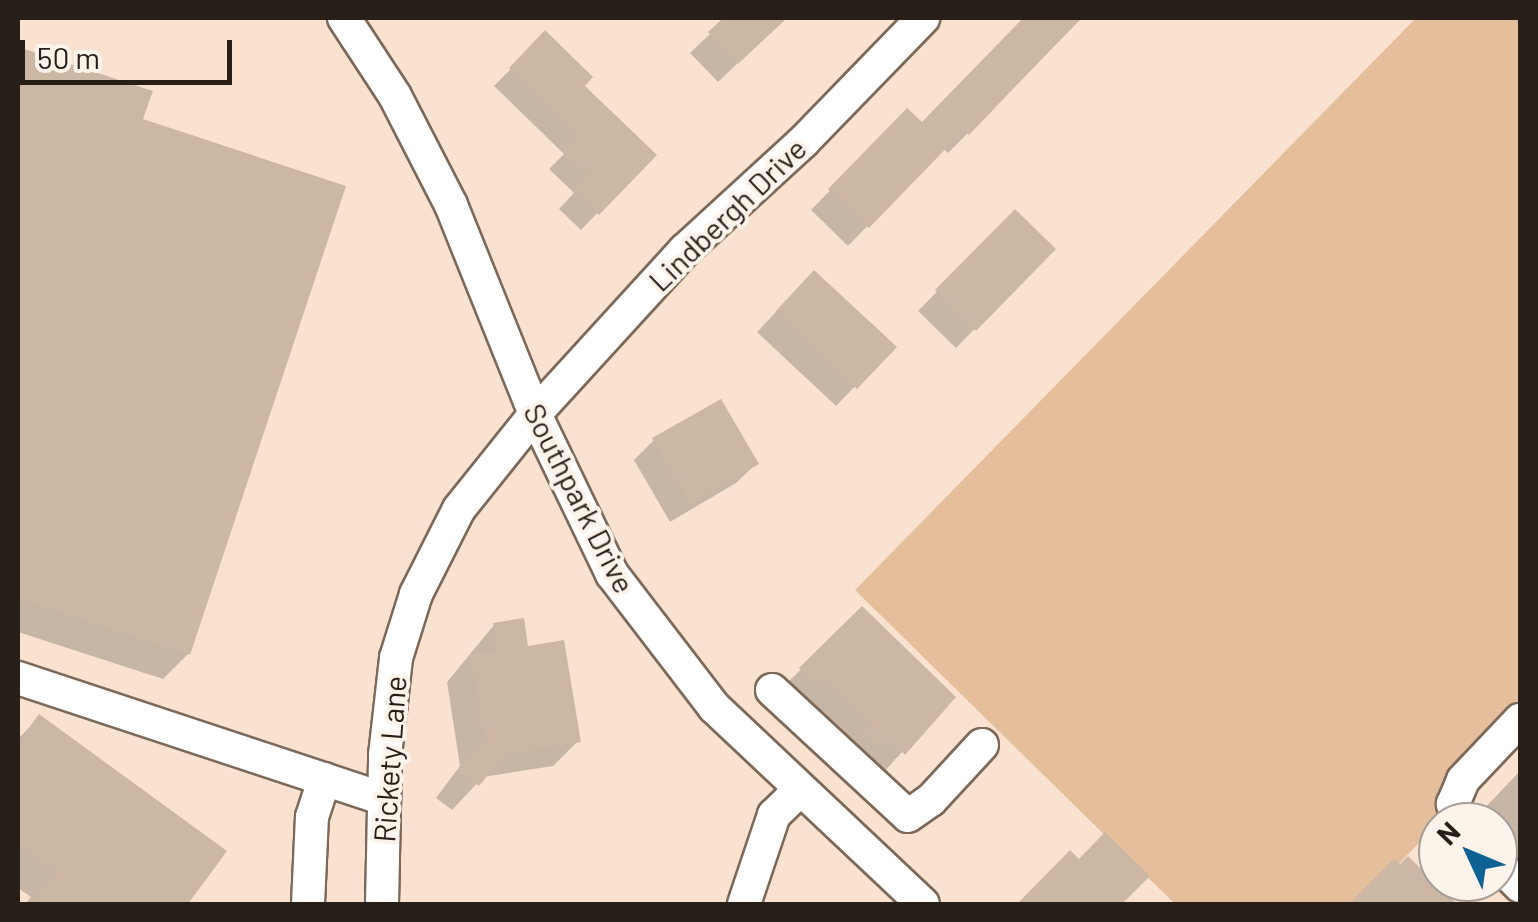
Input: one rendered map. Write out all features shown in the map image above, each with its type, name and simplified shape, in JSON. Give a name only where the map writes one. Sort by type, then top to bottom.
[{"type":"street","name":"Southpark Drive","points":[[344,18],[395,96],[451,206],[535,414],[612,574],[714,708],[923,904]]},
{"type":"street","name":"Lindbergh Drive","points":[[535,414],[685,250],[803,142],[922,18]]},
{"type":"street","name":"Rickety Lane","points":[[382,904],[390,690],[416,594],[459,509],[535,414]]},
{"type":"street","points":[[18,678],[384,799]]},
{"type":"street","points":[[754,745],[781,698],[908,816],[931,800],[982,745]]},
{"type":"street","points":[[1454,802],[1462,780],[1520,720]]},
{"type":"street","points":[[308,904],[312,817],[324,779]]},
{"type":"street","points":[[744,904],[774,815],[800,789]]},
{"type":"street","points":[[853,839],[890,802]]},
{"type":"street","points":[[1505,904],[1520,887]]},
{"type":"shaded area","points":[[1416,18],[1520,18],[1520,736],[1458,802],[1418,802],[1418,844],[1361,904],[1175,904],[855,590]]},
{"type":"building","points":[[723,18],[787,18],[738,64],[708,32]]},
{"type":"building","points":[[1023,18],[1081,18],[969,135],[964,130],[869,228],[828,189],[907,108],[922,122]]},
{"type":"building","points":[[545,30],[593,77],[585,86],[657,155],[599,215],[574,190],[589,175],[564,151],[579,135],[509,68]]},
{"type":"building","points":[[18,47],[153,91],[143,119],[346,186],[190,655],[18,599]]},
{"type":"building","points":[[1015,209],[1056,249],[976,331],[935,290]]},
{"type":"building","points":[[814,270],[897,347],[857,389],[775,312]]},
{"type":"building","points":[[721,399],[759,464],[690,504],[652,438]]},
{"type":"building","points":[[862,606],[956,697],[905,755],[890,740],[882,748],[862,729],[869,722],[825,680],[819,687],[799,668]]},
{"type":"building","points":[[524,618],[528,646],[564,640],[581,742],[505,754],[479,786],[459,772],[484,739],[471,655],[498,650],[493,623]]},
{"type":"building","points":[[39,714],[227,851],[188,904],[30,904],[54,871],[18,845],[18,743]]},
{"type":"building","points":[[1105,832],[1150,876],[1122,904],[1017,904],[1070,850],[1079,859]]},
{"type":"building","points":[[1408,856],[1418,866],[1418,902],[1457,904],[1349,904],[1394,859],[1400,864]]}]
